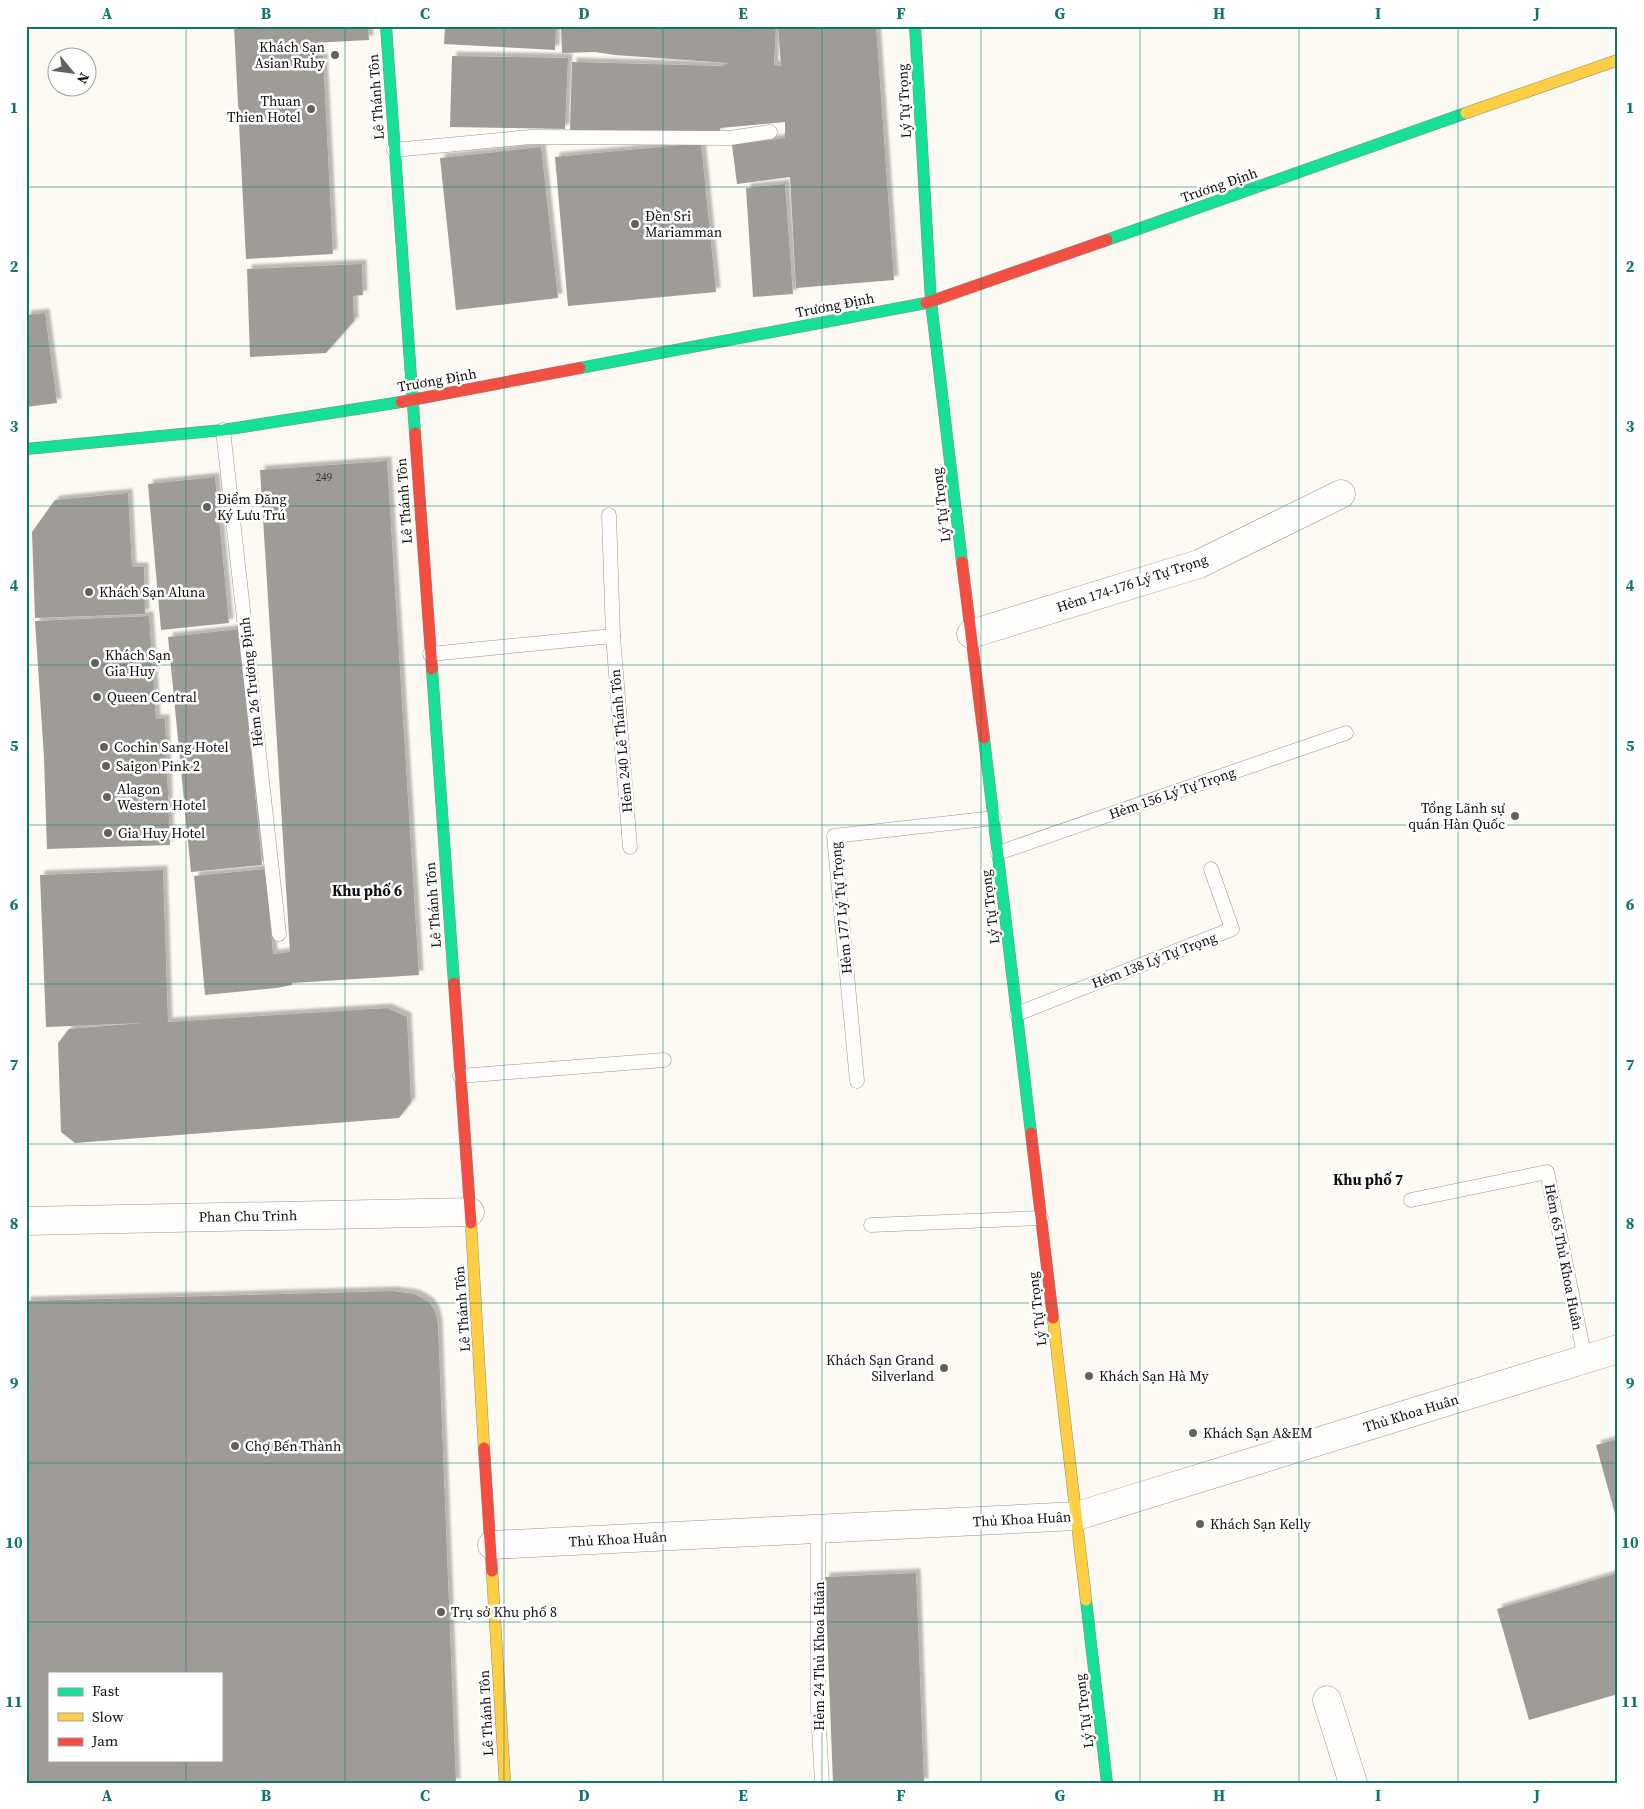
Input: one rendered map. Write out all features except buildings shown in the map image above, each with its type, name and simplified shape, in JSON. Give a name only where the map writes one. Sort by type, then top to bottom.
[{"type":"street","name":"Lê Thánh Tôn","points":[[386,26],[470,1212],[492,1546],[505,1783]]},
{"type":"street","name":"Lý Tự Trọng","points":[[915,26],[931,302],[1018,1014],[1107,1783]]},
{"type":"street","name":"Trương Định","points":[[26,449],[222,430],[412,400],[931,302],[1618,60]]},
{"type":"street","name":"Hẻm 174-176 Lý Tự Trọng","points":[[971,634],[1199,564],[1342,494]]},
{"type":"street","name":"Phan Chu Trinh","points":[[26,1221],[470,1212]]},
{"type":"street","name":"Thủ Khoa Huân","points":[[492,1546],[1077,1516],[1618,1349]]},
{"type":"street","points":[[1327,1700],[1353,1783]]},
{"type":"lane","points":[[394,150],[530,137],[730,138],[770,132]]},
{"type":"lane","name":"Hẻm 26 Trương Ðịnh","points":[[222,430],[279,934]]},
{"type":"lane","name":"Hẻm 240 Lê Thánh Tôn","points":[[610,515],[613,636],[630,847]]},
{"type":"lane","points":[[430,654],[613,636]]},
{"type":"lane","name":"Hẻm 156 Lý Tự Trọng","points":[[998,853],[1346,733]]},
{"type":"lane","name":"Hẻm 177 Lý Tự Trọng","points":[[857,1082],[834,836],[994,818]]},
{"type":"lane","name":"Hẻm 138 Lý Tự Trọng","points":[[1018,1014],[1232,929],[1211,869]]},
{"type":"lane","points":[[460,1076],[664,1060]]},
{"type":"lane","name":"Hẻm 65 Thủ Khoa Huân","points":[[1411,1200],[1547,1172],[1585,1359]]},
{"type":"lane","points":[[871,1225],[1041,1218]]},
{"type":"lane","name":"Hẻm 24 Thủ Khoa Huân","points":[[818,1529],[818,1710],[822,1783]]},
{"type":"traffic: fast","points":[[386,26],[415,433]]},
{"type":"traffic: fast","points":[[915,26],[931,302],[962,562]]},
{"type":"traffic: fast","points":[[1107,240],[1466,113]]},
{"type":"traffic: fast","points":[[580,368],[926,303]]},
{"type":"traffic: fast","points":[[26,449],[223,430],[401,402]]},
{"type":"traffic: fast","points":[[432,669],[454,983]]},
{"type":"traffic: fast","points":[[984,738],[1031,1133]]},
{"type":"traffic: fast","points":[[1086,1600],[1107,1783]]},
{"type":"traffic: slow","points":[[1466,113],[1618,60]]},
{"type":"traffic: slow","points":[[471,1223],[484,1448]]},
{"type":"traffic: slow","points":[[1053,1318],[1086,1600]]},
{"type":"traffic: slow","points":[[492,1571],[505,1783]]},
{"type":"traffic: jam","points":[[926,303],[1107,240]]},
{"type":"traffic: jam","points":[[401,402],[580,368]]},
{"type":"traffic: jam","points":[[415,433],[432,669]]},
{"type":"traffic: jam","points":[[962,562],[984,738]]},
{"type":"traffic: jam","points":[[454,983],[471,1223]]},
{"type":"traffic: jam","points":[[1031,1133],[1053,1318]]},
{"type":"traffic: jam","points":[[484,1448],[492,1571]]},
{"type":"place","name":"Khách Sạn Asian Ruby","points":[[335,55]]},
{"type":"place","name":"Thuan Thien Hotel","points":[[311,109]]},
{"type":"place","name":"Đền Sri Mariamman","points":[[635,224]]},
{"type":"place","name":"Điểm Đăng Ký Lưu Trú","points":[[207,507]]},
{"type":"place","name":"Khách Sạn Aluna","points":[[89,592]]},
{"type":"place","name":"Khách Sạn Gia Huy","points":[[95,663]]},
{"type":"place","name":"Queen Central","points":[[97,697]]},
{"type":"place","name":"Cochin Sang Hotel","points":[[104,747]]},
{"type":"place","name":"Saigon Pink 2","points":[[106,766]]},
{"type":"place","name":"Alagon Western Hotel","points":[[107,797]]},
{"type":"place","name":"Tổng Lãnh sự quán Hàn Quốc","points":[[1515,816]]},
{"type":"place","name":"Gia Huy Hotel","points":[[108,833]]},
{"type":"place","name":"Khách Sạn Grand Silverland","points":[[944,1368]]},
{"type":"place","name":"Khách Sạn Hà My","points":[[1089,1376]]},
{"type":"place","name":"Khách Sạn A&EM","points":[[1193,1433]]},
{"type":"place","name":"Chợ Bến Thành","points":[[235,1446]]},
{"type":"place","name":"Khách Sạn Kelly","points":[[1200,1524]]},
{"type":"place","name":"Trụ sở Khu phố 8","points":[[441,1612]]},
{"type":"district","name":"Khu phố 6","points":[[367,891]]},
{"type":"district","name":"Khu phố 7","points":[[1368,1180]]}]
